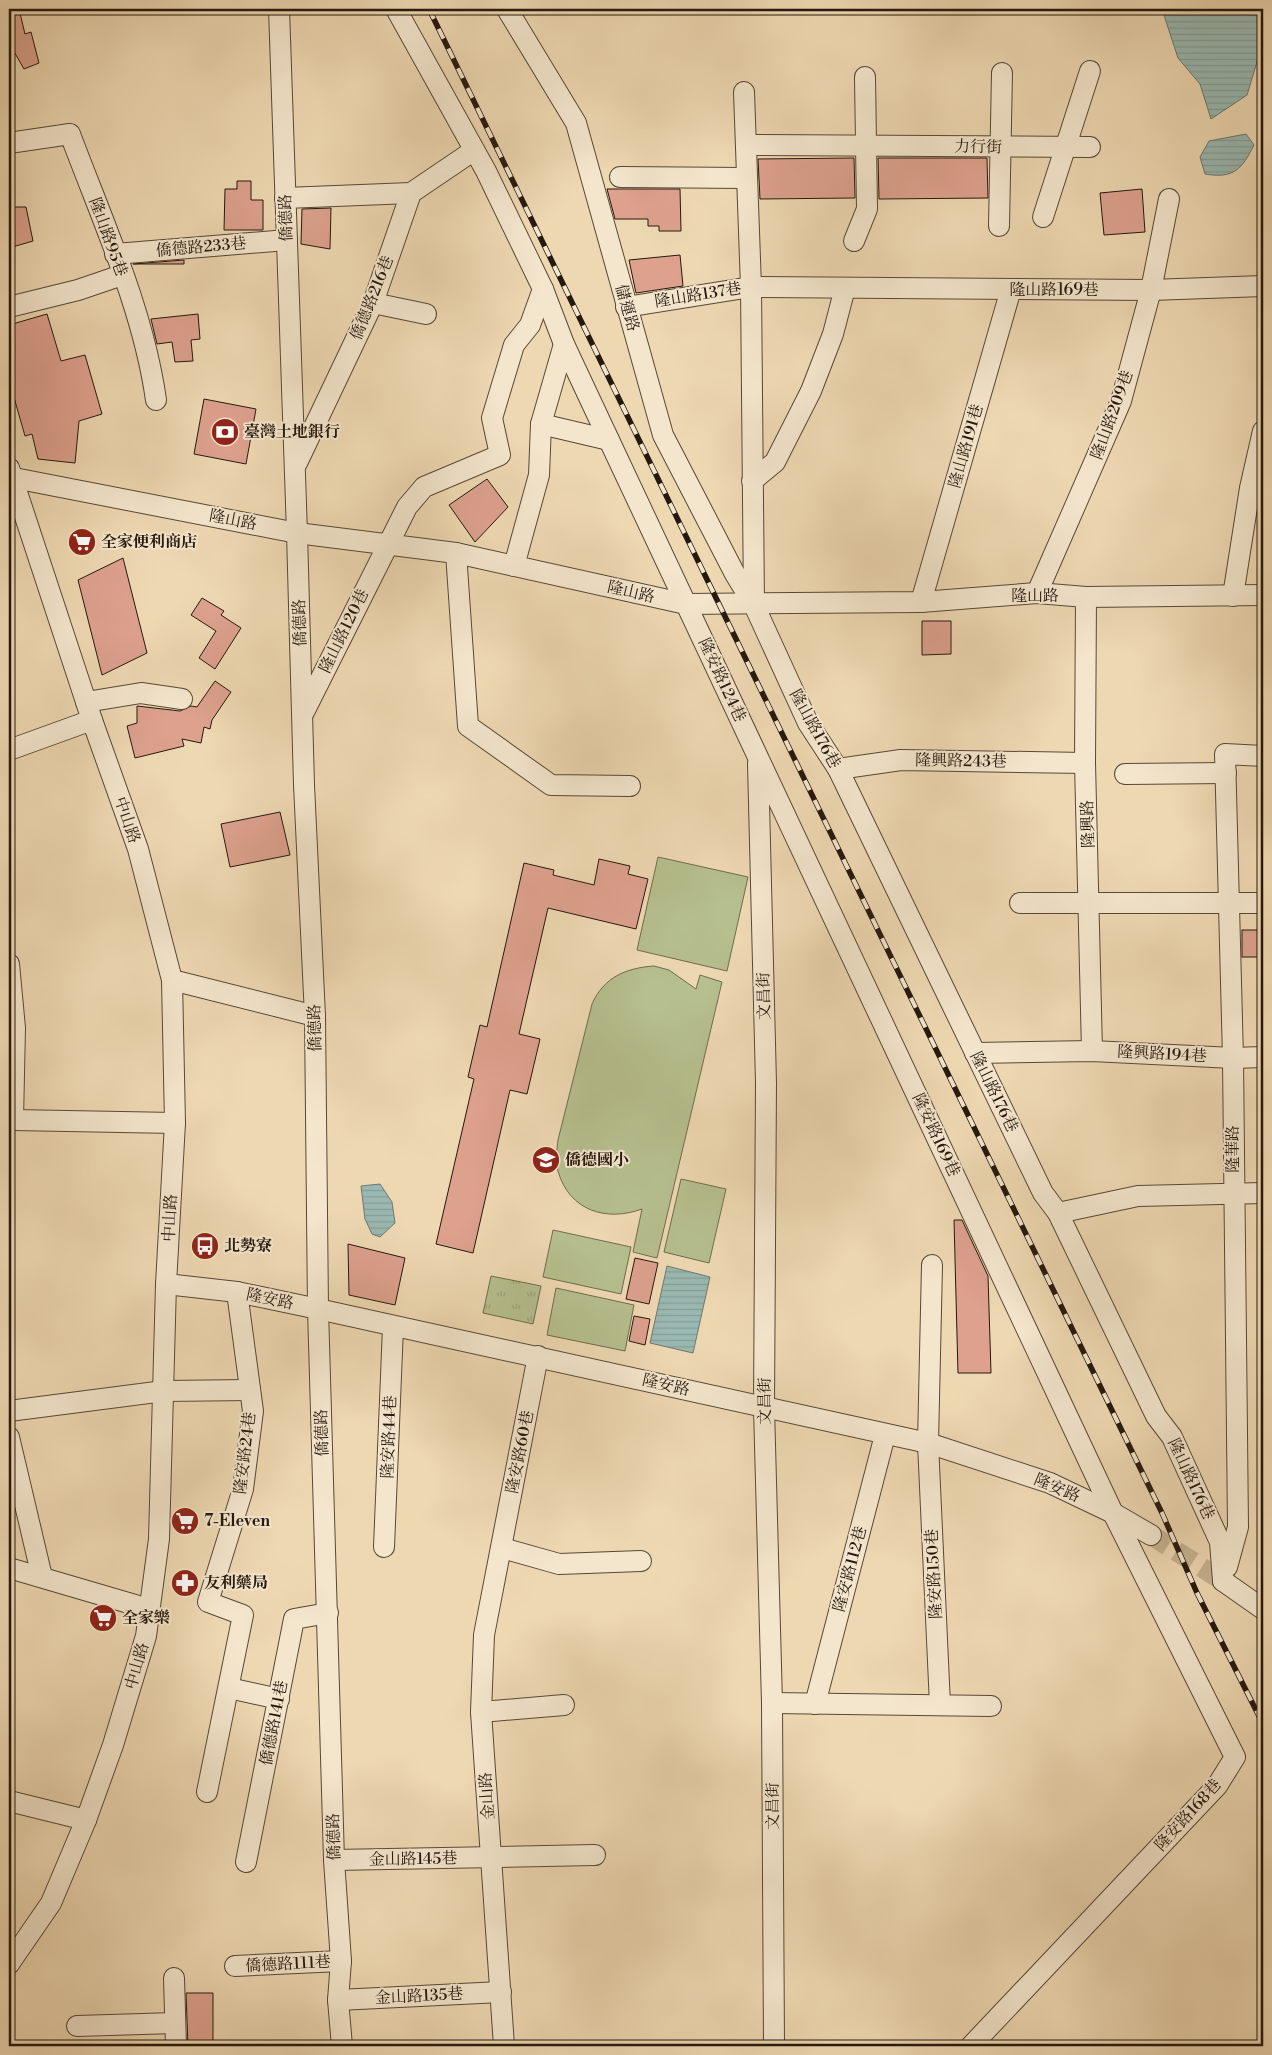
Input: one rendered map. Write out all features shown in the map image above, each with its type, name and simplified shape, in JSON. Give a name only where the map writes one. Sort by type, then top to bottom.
[{"type":"street","name":"僑德路","points":[[279,9],[298,533],[309,923],[315,1016],[318,1309],[334,1860],[341,1961],[338,2000],[342,2046]]},
{"type":"street","name":"隆安路124巷","points":[[396,9],[473,151],[486,171],[542,289],[564,344],[758,756]]},
{"type":"street","name":"儲運路","points":[[507,9],[576,123],[663,435],[734,574],[754,605]]},
{"type":"street","points":[[1043,218],[1090,71]]},
{"type":"street","points":[[999,226],[999,147],[1002,73]]},
{"type":"street","points":[[854,241],[868,209],[865,77]]},
{"type":"street","name":"隆山路137巷","points":[[626,307],[751,287],[744,92]]},
{"type":"street","name":"隆山路95巷","points":[[9,143],[70,134],[115,254],[151,362],[156,400]]},
{"type":"street","points":[[747,145],[866,146]]},
{"type":"street","name":"力行街","points":[[866,146],[1090,147]]},
{"type":"street","points":[[285,198],[411,193],[473,151]]},
{"type":"street","points":[[620,177],[746,178]]},
{"type":"street","name":"僑德路216巷","points":[[295,467],[373,303],[411,193]]},
{"type":"street","name":"隆山路209巷","points":[[1037,593],[1121,401],[1151,290],[1169,199]]},
{"type":"street","name":"僑德路233巷","points":[[115,254],[287,240]]},
{"type":"street","points":[[9,307],[78,290],[122,275]]},
{"type":"street","name":"隆山路169巷","points":[[751,287],[1151,290],[1263,286]]},
{"type":"street","points":[[751,287],[754,605]]},
{"type":"street","points":[[752,481],[775,462],[811,391],[833,334],[845,288]]},
{"type":"street","points":[[386,546],[407,507],[424,487],[500,455],[492,418],[514,345],[530,325],[542,289]]},
{"type":"street","name":"隆山路191巷","points":[[920,602],[1011,290]]},
{"type":"street","points":[[373,303],[426,314]]},
{"type":"street","points":[[514,566],[539,475],[541,424],[564,344]]},
{"type":"street","points":[[541,424],[609,440]]},
{"type":"street","points":[[1233,596],[1250,488],[1263,431]]},
{"type":"street","name":"隆山路","points":[[10,474],[298,533],[386,546],[456,553],[686,604],[754,605],[920,602],[1037,593],[1086,597],[1263,595]]},
{"type":"street","name":"中山路","points":[[9,1964],[51,1904],[86,1820],[118,1727],[146,1636],[159,1539],[166,1284],[175,1123],[172,980],[138,849],[89,711],[10,474]]},
{"type":"street","name":"隆山路120巷","points":[[302,715],[386,546]]},
{"type":"street","points":[[456,553],[468,726],[551,785],[630,786]]},
{"type":"street","name":"隆興路","points":[[1086,597],[1085,763],[1090,902],[1092,1051]]},
{"type":"street","name":"隆山路176巷","points":[[754,605],[808,723],[838,769],[1043,1193],[1058,1213],[1156,1416],[1172,1437],[1220,1542],[1223,1581]]},
{"type":"street","points":[[9,750],[89,711],[141,694],[182,699]]},
{"type":"street","name":"隆華路","points":[[1223,1581],[1238,1527],[1233,1058],[1225,754],[1263,756]]},
{"type":"street","name":"文昌街","points":[[758,756],[766,1083],[764,1408],[772,1703],[774,2046]]},
{"type":"street","name":"隆安路169巷","points":[[758,756],[1113,1513]]},
{"type":"street","name":"隆興路243巷","points":[[838,769],[901,760],[1085,763]]},
{"type":"street","points":[[1126,774],[1226,773]]},
{"type":"street","points":[[1020,903],[1263,903]]},
{"type":"street","points":[[9,964],[15,1028],[11,1120],[175,1123]]},
{"type":"street","points":[[172,980],[315,1016]]},
{"type":"street","name":"隆興路194巷","points":[[975,1054],[1092,1051],[1233,1058],[1263,1057]]},
{"type":"street","points":[[1058,1213],[1138,1196],[1263,1193]]},
{"type":"street","name":"隆安路150巷","points":[[932,1265],[928,1444],[940,1705]]},
{"type":"street","name":"隆安路","points":[[166,1284],[238,1292],[393,1327],[538,1356],[928,1444],[1050,1483],[1113,1513],[1151,1535]]},
{"type":"street","name":"隆安路24巷","points":[[207,1792],[243,1615],[208,1602],[243,1489],[253,1411],[238,1292]]},
{"type":"street","name":"隆安路44巷","points":[[384,1547],[393,1327]]},
{"type":"street","name":"隆安路60巷","points":[[502,1548],[538,1356]]},
{"type":"street","points":[[9,1411],[164,1391],[250,1390]]},
{"type":"street","name":"隆安路112巷","points":[[815,1704],[886,1435]]},
{"type":"street","points":[[9,1437],[42,1577]]},
{"type":"street","name":"隆安路168巷","points":[[971,2046],[1217,1786],[1235,1757],[1113,1513]]},
{"type":"street","points":[[502,1548],[559,1564],[641,1561]]},
{"type":"street","name":"金山路","points":[[502,1548],[484,1634],[481,1712],[504,2046]]},
{"type":"street","points":[[9,1568],[149,1609]]},
{"type":"street","points":[[1223,1581],[1263,1609]]},
{"type":"street","name":"僑德路141巷","points":[[246,1862],[294,1619],[328,1613]]},
{"type":"street","points":[[228,1688],[279,1699]]},
{"type":"street","points":[[772,1703],[991,1706]]},
{"type":"street","points":[[481,1712],[564,1705]]},
{"type":"street","points":[[9,1801],[86,1820]]},
{"type":"street","name":"金山路145巷","points":[[334,1860],[595,1855]]},
{"type":"street","name":"僑德路111巷","points":[[235,1966],[341,1961]]},
{"type":"street","points":[[174,1978],[176,2046]]},
{"type":"street","name":"金山路135巷","points":[[338,2000],[501,1992]]},
{"type":"street","points":[[77,2026],[175,2023]]},
{"type":"green space","points":[[658,857],[748,877],[727,971],[637,950]]},
{"type":"green space","points":[[654,966],[669,970],[696,989],[700,975],[722,982],[657,1258],[633,1252],[642,1209],[629,1213],[603,1213],[591,1210],[580,1204],[563,1185],[556,1160],[558,1140],[592,1004],[603,987],[617,976],[634,969]]},
{"type":"green space","points":[[681,1179],[726,1189],[709,1263],[664,1252]]},
{"type":"green space","points":[[553,1230],[631,1247],[621,1294],[543,1277]]},
{"type":"green space","points":[[491,1276],[541,1286],[533,1324],[483,1313]]},
{"type":"green space","points":[[556,1288],[634,1305],[625,1351],[547,1335]]},
{"type":"water","points":[[1162,9],[1263,9],[1263,42],[1247,95],[1211,119],[1200,84],[1178,58]]},
{"type":"water","points":[[1246,134],[1254,145],[1241,166],[1223,175],[1205,174],[1200,157],[1209,141]]},
{"type":"water","points":[[380,1184],[392,1202],[395,1223],[380,1237],[372,1234],[365,1219],[361,1186]]},
{"type":"water","points":[[667,1266],[710,1277],[693,1353],[650,1343]]},
{"type":"building","points":[[9,9],[19,9],[25,34],[31,32],[39,63],[24,69],[12,48],[9,49]]},
{"type":"building","points":[[854,158],[855,198],[760,199],[758,159]]},
{"type":"building","points":[[878,158],[987,158],[988,198],[879,199]]},
{"type":"building","points":[[237,181],[251,181],[251,200],[263,200],[263,230],[224,230],[225,189],[237,189]]},
{"type":"building","points":[[607,189],[680,189],[681,231],[659,231],[659,226],[648,226],[648,219],[615,219]]},
{"type":"building","points":[[1142,189],[1145,232],[1104,235],[1100,193]]},
{"type":"building","points":[[9,207],[26,207],[33,241],[9,248]]},
{"type":"building","points":[[331,208],[330,249],[301,244],[302,209]]},
{"type":"building","points":[[680,255],[683,286],[636,293],[629,260]]},
{"type":"building","points":[[184,260],[184,264],[133,264]]},
{"type":"building","points":[[47,314],[61,361],[85,355],[102,414],[79,421],[75,463],[38,459],[32,434],[25,436],[9,380],[9,325]]},
{"type":"building","points":[[198,314],[200,339],[191,340],[193,361],[175,362],[172,342],[157,344],[151,319]]},
{"type":"building","name":"臺灣土地銀行","points":[[204,399],[256,409],[246,464],[194,454]]},
{"type":"building","points":[[487,479],[508,507],[475,542],[449,505]]},
{"type":"building","points":[[123,558],[147,653],[102,675],[78,580]]},
{"type":"building","points":[[202,598],[224,611],[221,615],[241,628],[215,669],[199,658],[216,631],[191,615]]},
{"type":"building","points":[[922,621],[951,621],[951,654],[922,655]]},
{"type":"building","points":[[215,681],[231,692],[212,720],[210,729],[204,727],[201,743],[182,739],[184,746],[135,758],[127,726],[137,723],[137,706],[180,711],[191,706],[197,707]]},
{"type":"building","points":[[280,812],[290,855],[230,867],[221,824]]},
{"type":"building","points":[[599,859],[630,866],[628,874],[648,879],[636,929],[548,908],[519,1034],[540,1039],[527,1094],[510,1090],[473,1253],[436,1244],[474,1079],[468,1077],[480,1025],[487,1027],[524,863],[554,870],[553,875],[594,885]]},
{"type":"building","points":[[1242,930],[1263,930],[1263,957],[1242,957]]},
{"type":"building","points":[[954,1220],[962,1220],[988,1276],[991,1373],[958,1373]]},
{"type":"building","points":[[348,1244],[405,1258],[395,1305],[349,1295]]},
{"type":"building","points":[[635,1258],[658,1263],[649,1304],[626,1299]]},
{"type":"building","points":[[634,1316],[650,1319],[645,1345],[629,1341]]},
{"type":"building","points":[[186,1993],[213,1993],[213,2046],[188,2046]]},
{"type":"tunnel","points":[[1151,1535],[1223,1581]]},
{"type":"railway","points":[[429,9],[1162,1513],[1197,1593],[1263,1724]]},
{"type":"place","name":"臺灣土地銀行","points":[[225,432]]},
{"type":"place","name":"全家便利商店","points":[[82,542]]},
{"type":"place","name":"僑德國小","points":[[546,1160]]},
{"type":"place","name":"北勢寮","points":[[205,1246]]},
{"type":"place","name":"7-Eleven","points":[[185,1521]]},
{"type":"place","name":"友利藥局","points":[[185,1583]]},
{"type":"place","name":"全家樂","points":[[103,1618]]}]
